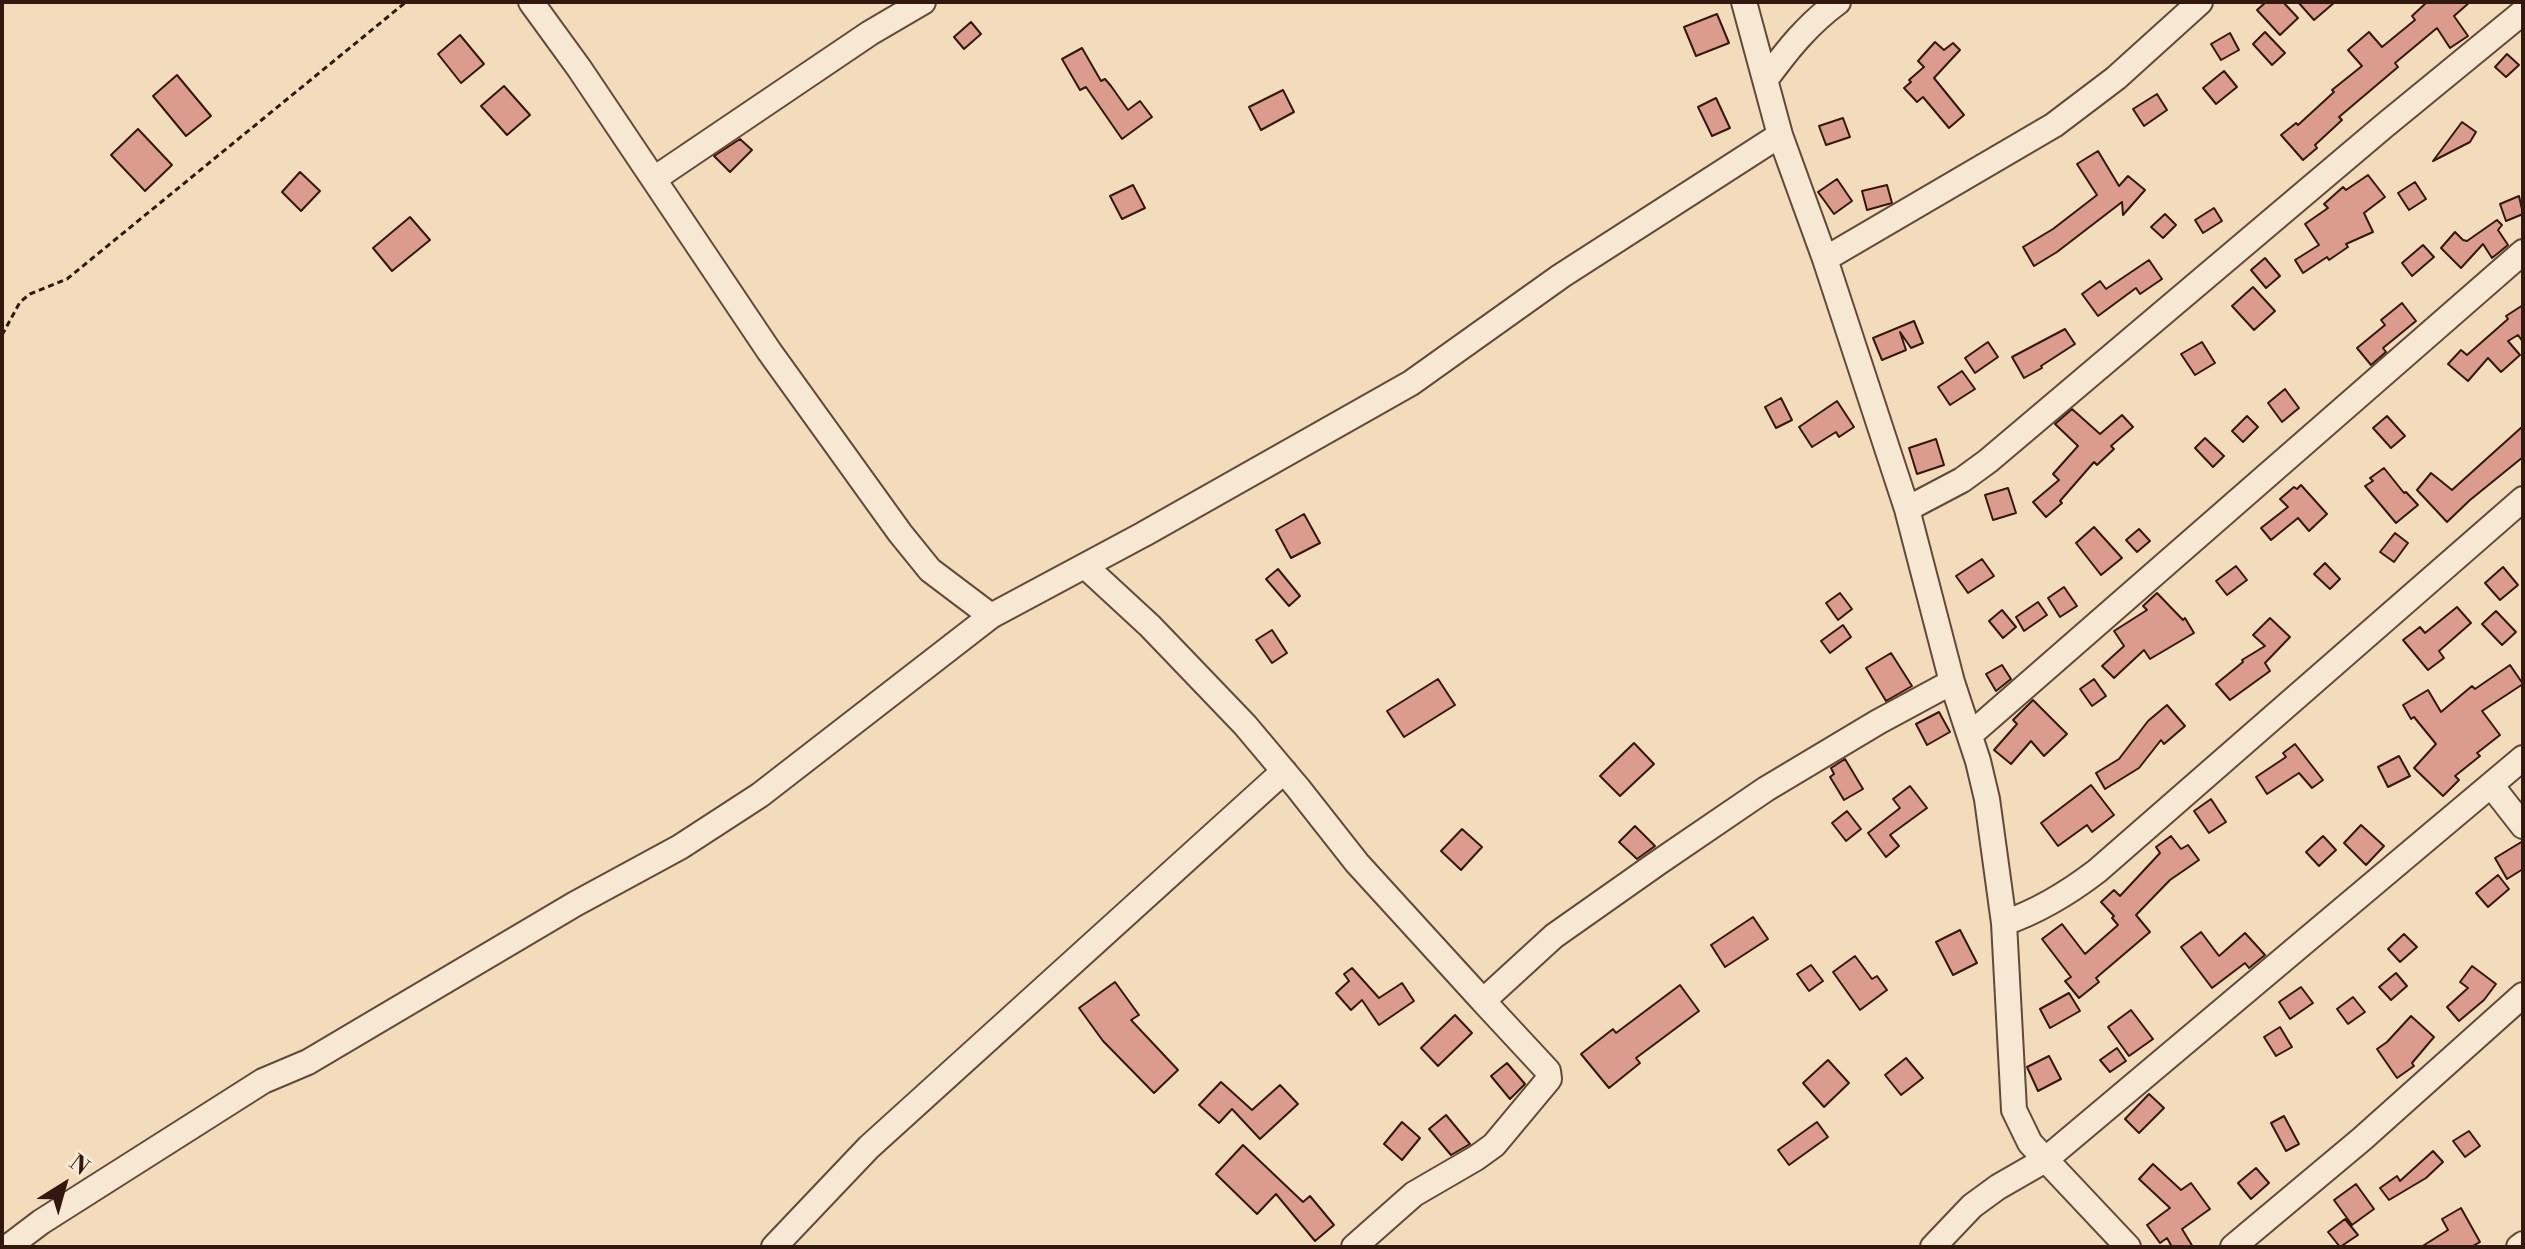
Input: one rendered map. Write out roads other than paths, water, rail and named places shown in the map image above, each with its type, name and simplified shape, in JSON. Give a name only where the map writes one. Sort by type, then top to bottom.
[{"type":"street","points":[[531,2],[769,351],[900,533],[930,570],[991,616]]},
{"type":"street","points":[[654,179],[870,33],[923,2]]},
{"type":"street","points":[[1744,2],[1780,135],[1825,259],[1907,509],[1952,682],[1971,734],[1987,799],[2004,923],[2014,1110],[2030,1143],[2128,1247]]},
{"type":"street","points":[[1766,79],[1794,41],[1838,2]]},
{"type":"street","points":[[1825,259],[2054,125],[2116,78],[2200,2]]},
{"type":"street","points":[[1907,509],[1962,480],[1988,461],[2523,12]]},
{"type":"street","points":[[8,1247],[41,1222],[263,1081],[308,1062],[575,904],[680,847],[760,795],[991,616],[1411,383],[1561,276],[1682,201],[1780,135]]},
{"type":"street","points":[[1971,734],[2523,252]]},
{"type":"street","points":[[2004,923],[2028,915],[2064,896],[2097,871],[2523,499]]},
{"type":"street","points":[[1085,566],[1150,626],[1245,725],[1357,863],[1548,1071],[1549,1079],[1494,1145],[1414,1194],[1354,1247]]},
{"type":"street","points":[[1483,1001],[1554,936],[1766,789],[1952,682]]},
{"type":"street","points":[[1933,1247],[1972,1206],[2045,1160],[2523,758]]},
{"type":"street","points":[[774,1247],[869,1147],[1284,771]]},
{"type":"street","points":[[2491,785],[2523,826]]},
{"type":"street","points":[[2233,1247],[2362,1139],[2523,995]]}]
